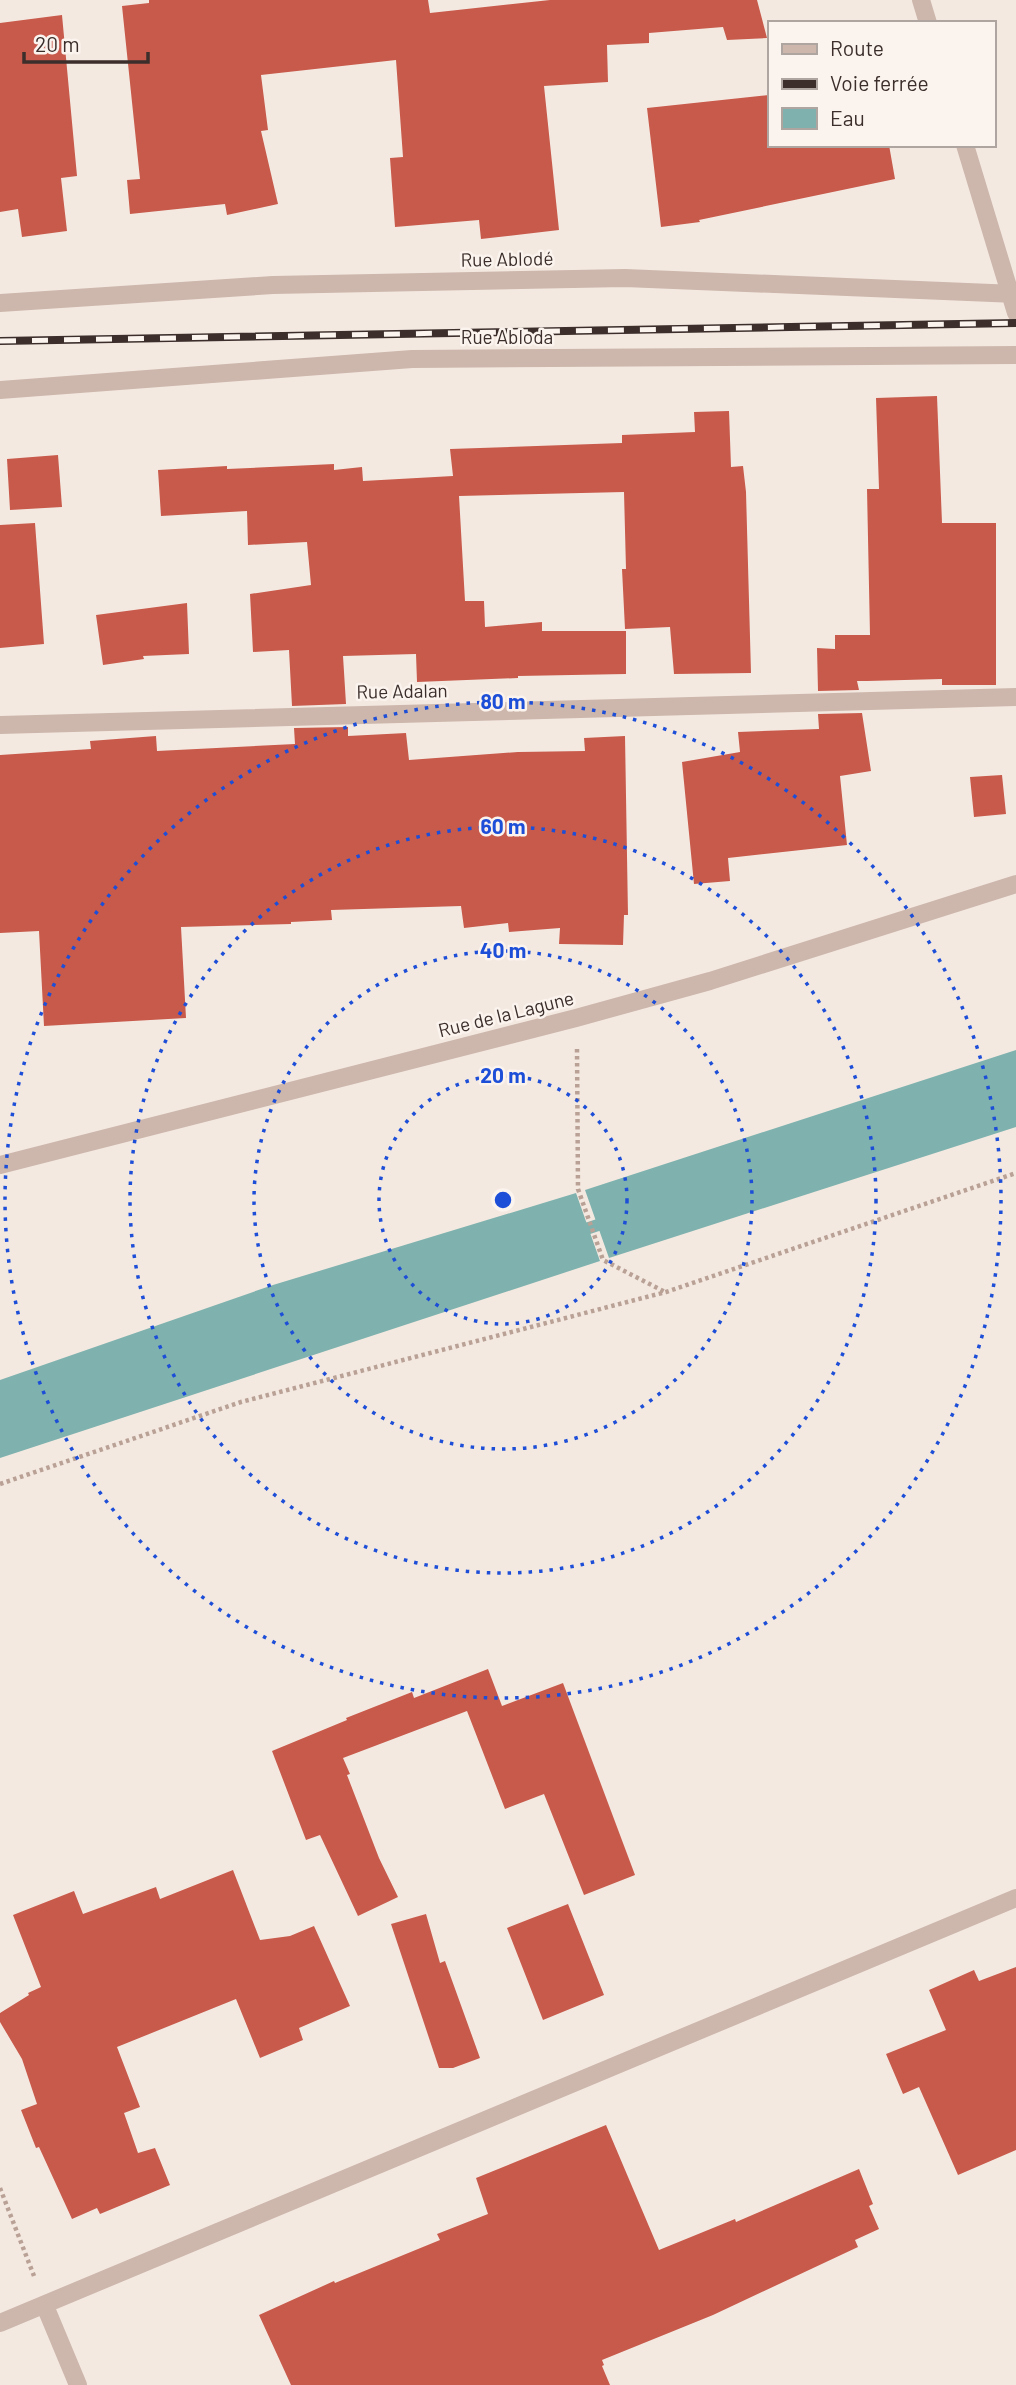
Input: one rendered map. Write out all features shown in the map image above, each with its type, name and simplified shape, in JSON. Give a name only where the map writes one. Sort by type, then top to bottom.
[{"type":"street","points":[[921,0],[927,21]]},
{"type":"street","points":[[966,147],[1013,295],[1016,313]]},
{"type":"street","name":"Rue Ablodé","points":[[0,303],[273,285],[625,278],[1013,295]]},
{"type":"street","name":"Rue Abloda","points":[[0,390],[412,359],[1016,355]]},
{"type":"street","name":"Rue Adalan","points":[[0,725],[1016,697]]},
{"type":"street","name":"Rue de la Lagune","points":[[0,1165],[576,1018],[710,981],[1016,884]]},
{"type":"street","points":[[0,2323],[1016,1898]]},
{"type":"street","points":[[45,2306],[78,2385]]},
{"type":"path","points":[[576,1018],[578,1189],[603,1260],[666,1293]]},
{"type":"path","points":[[0,1484],[240,1402],[666,1293],[1016,1172]]},
{"type":"path","points":[[0,2188],[45,2306]]},
{"type":"water","points":[[1016,1050],[1016,1127],[609,1258],[585,1190]]},
{"type":"water","points":[[576,1193],[600,1261],[0,1458],[0,1380],[273,1285]]},
{"type":"building","points":[[149,0],[428,0],[430,13],[550,0],[757,0],[767,38],[727,40],[723,27],[649,33],[649,43],[607,45],[608,82],[544,86],[559,230],[481,239],[479,220],[395,227],[390,158],[403,157],[396,60],[261,75],[268,130],[261,131],[278,204],[227,215],[225,204],[130,214],[127,180],[140,179],[122,6],[149,3]]},
{"type":"building","points":[[62,15],[77,176],[61,178],[67,231],[22,237],[18,209],[0,212],[0,23]]},
{"type":"building","points":[[768,95],[768,147],[889,147],[895,179],[699,220],[700,222],[661,227],[647,108]]},
{"type":"building","points":[[937,396],[942,523],[996,523],[996,685],[942,685],[942,679],[857,681],[859,690],[818,691],[817,648],[835,649],[835,635],[870,635],[867,489],[879,489],[876,398]]},
{"type":"building","points":[[729,411],[731,467],[743,466],[746,492],[751,673],[674,674],[670,627],[625,629],[622,569],[626,569],[624,492],[459,496],[465,601],[484,601],[485,627],[542,622],[542,631],[626,631],[626,674],[518,676],[417,682],[416,654],[343,656],[346,704],[292,706],[289,650],[253,652],[250,594],[311,585],[307,542],[248,545],[247,511],[161,516],[158,470],[334,464],[334,470],[362,467],[363,481],[453,476],[450,449],[622,443],[622,435],[695,432],[694,412]]},
{"type":"building","points":[[58,455],[62,507],[10,510],[7,459]]},
{"type":"building","points":[[35,523],[44,644],[0,648],[0,525]]},
{"type":"building","points":[[187,603],[189,654],[143,656],[144,659],[103,665],[96,615]]},
{"type":"building","points":[[862,713],[871,771],[840,776],[847,845],[728,858],[730,881],[694,884],[682,762],[740,752],[738,732],[819,729],[818,714]]},
{"type":"building","points":[[348,727],[348,736],[406,733],[409,760],[518,752],[585,751],[584,738],[625,736],[628,915],[624,915],[623,945],[559,944],[560,928],[509,932],[508,923],[464,928],[461,906],[331,910],[332,920],[181,927],[186,1018],[44,1026],[39,931],[0,933],[0,755],[91,749],[90,741],[156,736],[157,751],[295,744],[294,728]]},
{"type":"building","points":[[1002,775],[1006,814],[974,817],[970,777]]},
{"type":"building","points":[[488,1669],[502,1706],[563,1683],[635,1875],[584,1895],[544,1794],[505,1809],[467,1711],[343,1758],[379,1858],[398,1897],[358,1916],[320,1835],[306,1840],[272,1751],[412,1692],[414,1698]]},
{"type":"building","points":[[233,1870],[260,1940],[290,1936],[314,1926],[350,2006],[299,2028],[303,2040],[260,2058],[236,1999],[117,2047],[140,2107],[124,2113],[138,2153],[155,2148],[170,2185],[100,2214],[97,2208],[72,2219],[39,2147],[36,2148],[21,2110],[37,2104],[22,2059],[0,2022],[0,2013],[41,1987],[13,1915],[74,1891],[83,1914],[156,1887],[160,1899]]},
{"type":"building","points":[[568,1904],[604,1995],[543,2020],[507,1928]]},
{"type":"building","points":[[426,1914],[440,1963],[445,1961],[480,2058],[453,2068],[439,2068],[391,1924]]},
{"type":"building","points":[[1016,1967],[1016,2150],[958,2175],[919,2087],[903,2094],[886,2054],[946,2030],[929,1990],[974,1970],[979,1981]]},
{"type":"building","points":[[606,2125],[659,2250],[735,2219],[736,2222],[859,2169],[873,2204],[869,2206],[879,2229],[855,2240],[858,2247],[713,2315],[602,2360],[610,2385],[291,2385],[259,2315],[334,2281],[335,2283],[440,2240],[437,2234],[488,2214],[476,2178]]},
{"type":"waterway","points":[[574,1233],[613,1220]]},
{"type":"railway","points":[[0,341],[1016,323]]}]
